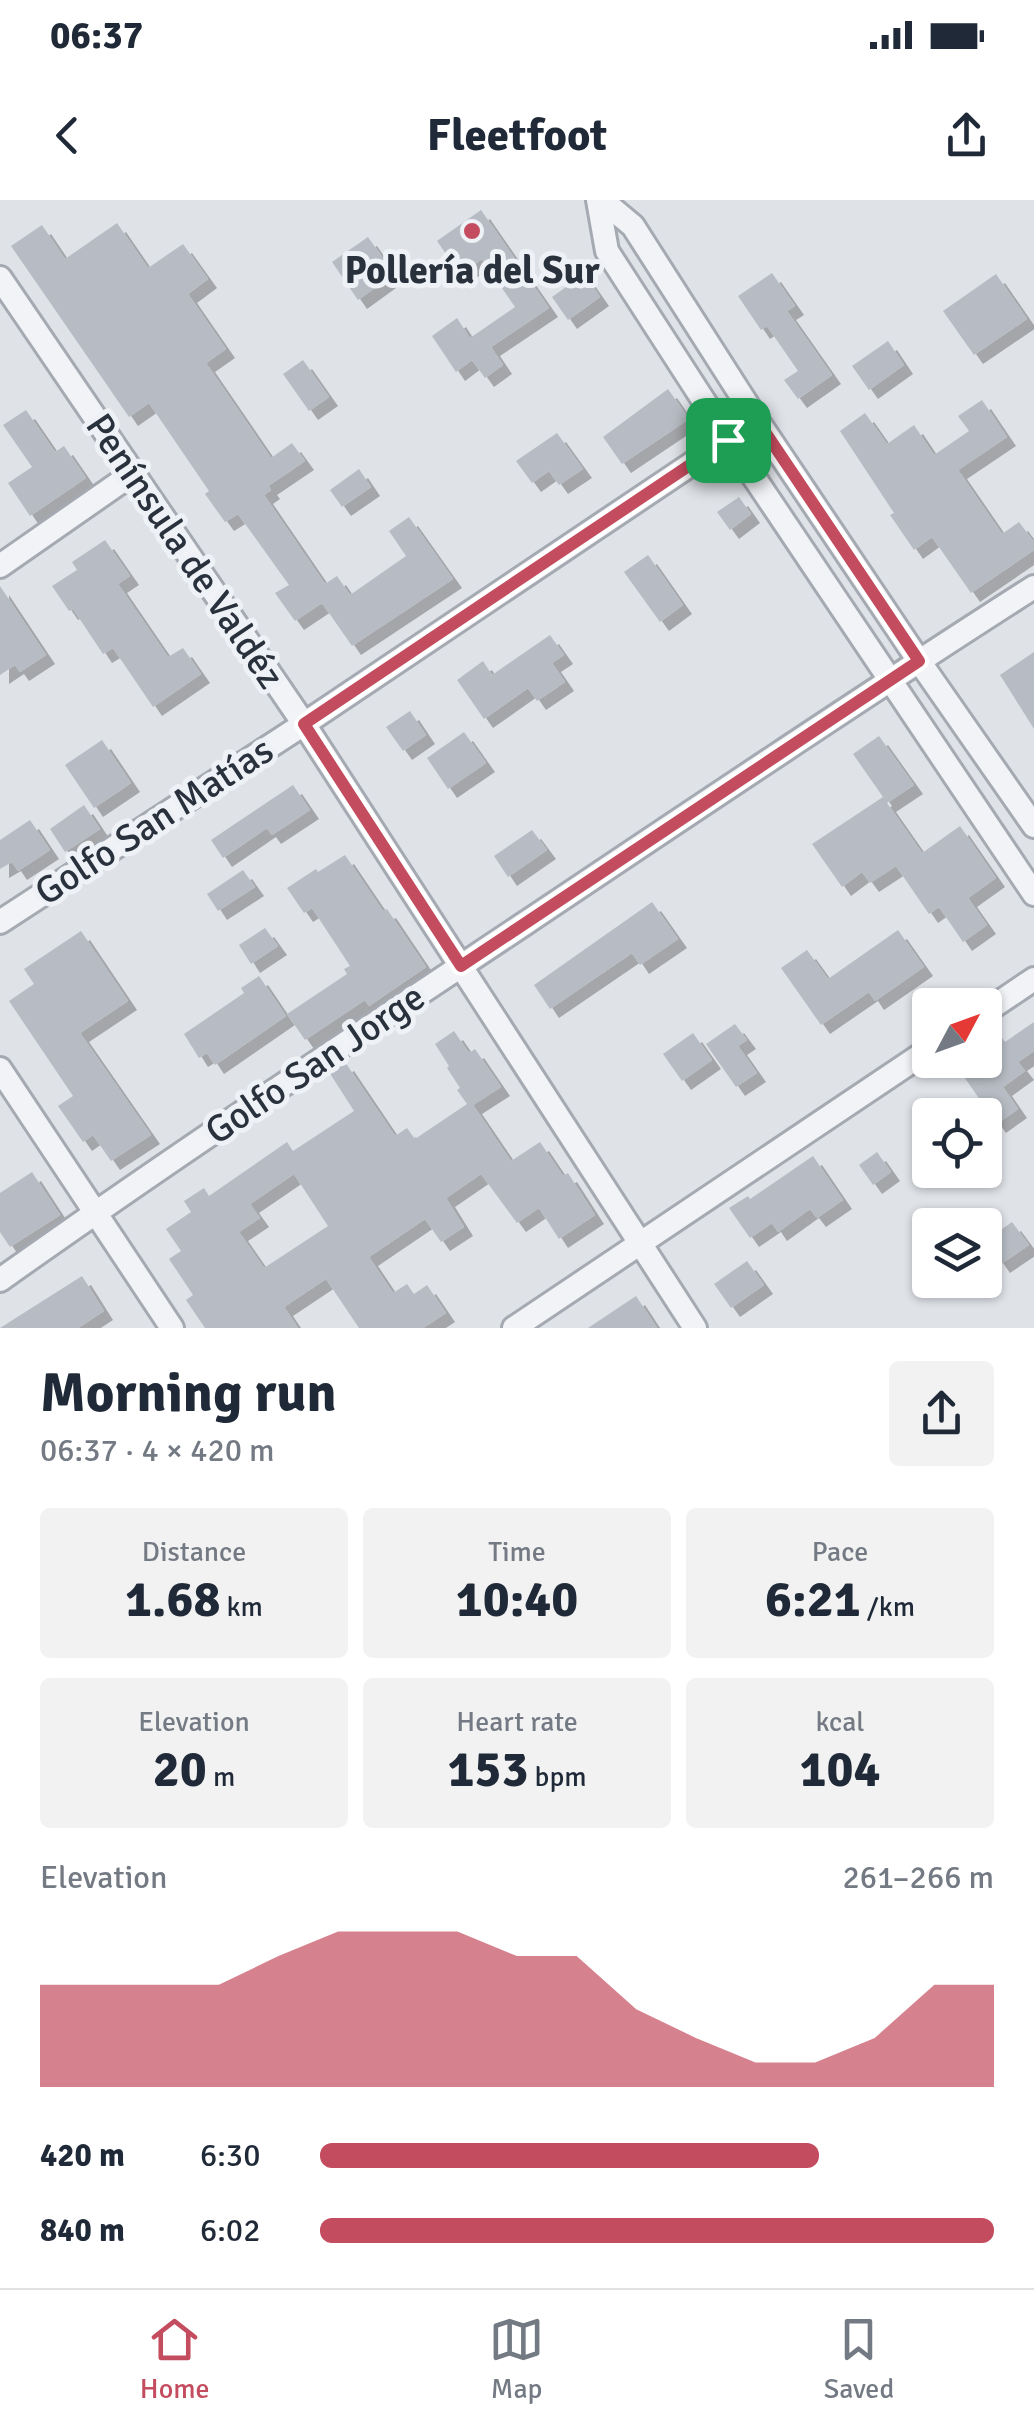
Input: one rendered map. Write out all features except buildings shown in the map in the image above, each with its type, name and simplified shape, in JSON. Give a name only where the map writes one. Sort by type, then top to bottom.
[{"type":"street","points":[[600,200],[633,226],[757,420],[1034,826]]},
{"type":"street","points":[[600,200],[607,252],[728,440],[1034,894]]},
{"type":"street","name":"Península de Valdéz","points":[[0,278],[304,724],[695,1328]]},
{"type":"street","name":"Golfo San Matías","points":[[0,922],[757,420]]},
{"type":"street","points":[[0,566],[132,474]]},
{"type":"street","name":"Golfo San Jorge","points":[[0,1280],[461,966],[1034,587]]},
{"type":"street","points":[[1002,1001],[1034,979]]},
{"type":"street","points":[[514,1328],[912,1061]]},
{"type":"street","points":[[0,1068],[172,1328]]},
{"type":"place","name":"Pollería del Sur","points":[[472,231]]},
{"type":"route","points":[[757,420],[919,661],[461,966],[304,724],[728,440],[757,420]]}]
